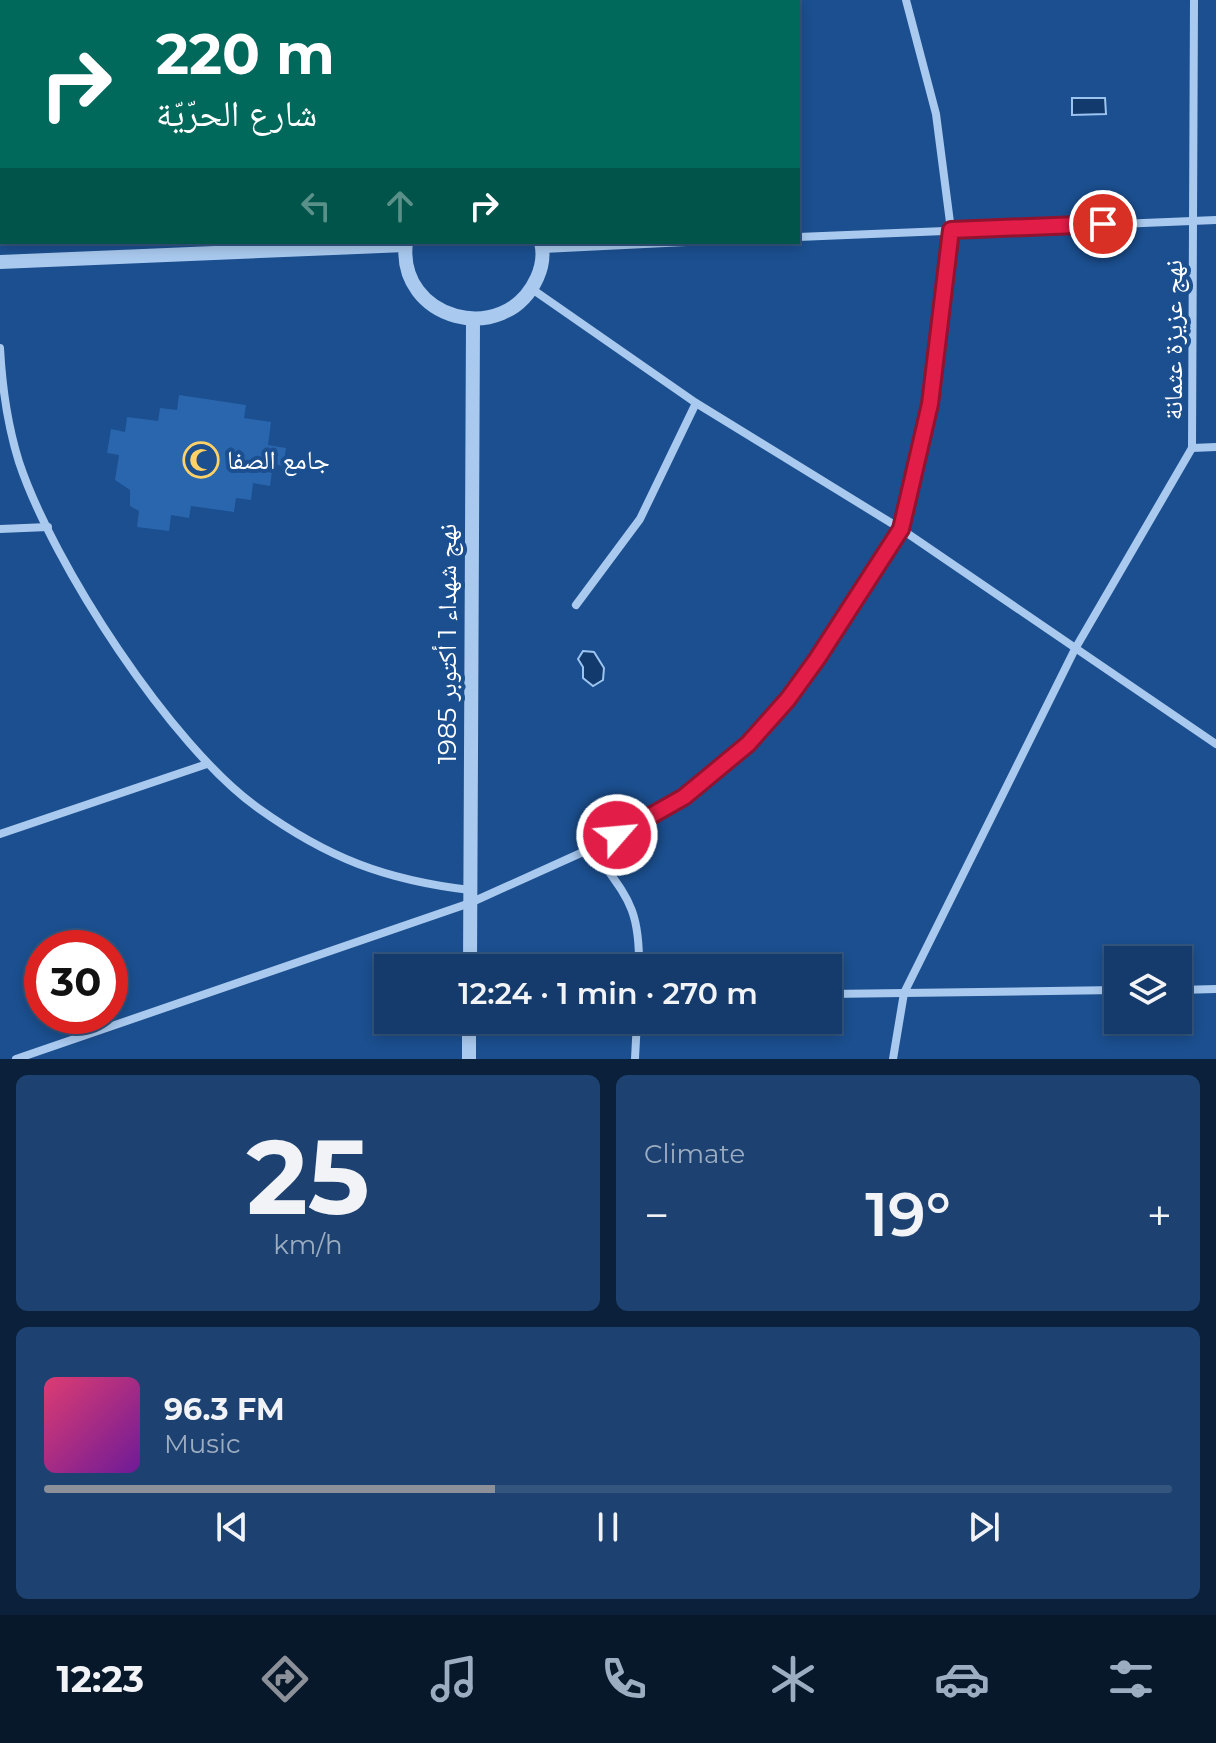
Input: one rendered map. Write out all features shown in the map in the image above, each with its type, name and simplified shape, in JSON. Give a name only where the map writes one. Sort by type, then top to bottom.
[{"type":"street","points":[[20,1058],[470,896],[592,848],[665,810],[702,784],[748,744],[788,699],[901,529],[930,404],[951,230],[936,114],[906,0]]},
{"type":"street","name":"نهج عزيزة عثمانة","points":[[893,1059],[904,993],[1075,649],[1192,448],[1194,0]]},
{"type":"street","points":[[800,237],[1216,220]]},
{"type":"street","points":[[0,262],[405,244],[408,269],[421,296],[445,314],[473,321],[496,317],[517,306],[532,289],[541,270],[542,245],[590,244]]},
{"type":"street","points":[[532,289],[696,403],[901,529],[1216,744]]},
{"type":"street","name":"نهج شهداء 1 أكتوبر 1985","points":[[470,954],[473,321]]},
{"type":"street","points":[[0,348],[19,461],[48,527],[90,603],[160,706],[207,764],[257,807],[340,856],[412,883],[470,896]]},
{"type":"street","points":[[576,605],[640,519],[696,403]]},
{"type":"street","points":[[1192,448],[1216,447]]},
{"type":"street","points":[[0,529],[48,527]]},
{"type":"street","points":[[0,834],[207,764]]},
{"type":"street","points":[[592,848],[636,915],[638,954]]},
{"type":"street","points":[[1192,990],[1216,989]]},
{"type":"street","points":[[842,994],[1104,990]]},
{"type":"street","points":[[469,1034],[469,1059]]},
{"type":"street","points":[[635,1059],[636,1034]]},
{"type":"water","points":[[1072,98],[1105,98],[1106,114],[1072,115]]},
{"type":"water","points":[[583,651],[594,652],[604,668],[603,680],[593,686],[583,678],[583,667],[578,659]]},
{"type":"building","name":"جامع الصفا","points":[[179,395],[246,405],[244,418],[271,422],[268,445],[286,448],[283,466],[273,464],[270,486],[253,483],[251,500],[236,498],[234,512],[191,506],[189,518],[171,515],[169,531],[137,527],[139,511],[130,506],[130,490],[115,480],[119,455],[107,453],[111,429],[125,432],[127,417],[158,421],[160,408],[177,410]]},
{"type":"place","name":"جامع الصفا","points":[[201,460]]},
{"type":"route","points":[[617,835],[684,797],[748,744],[788,699],[817,659],[901,529],[930,404],[951,230],[1103,224]]}]
